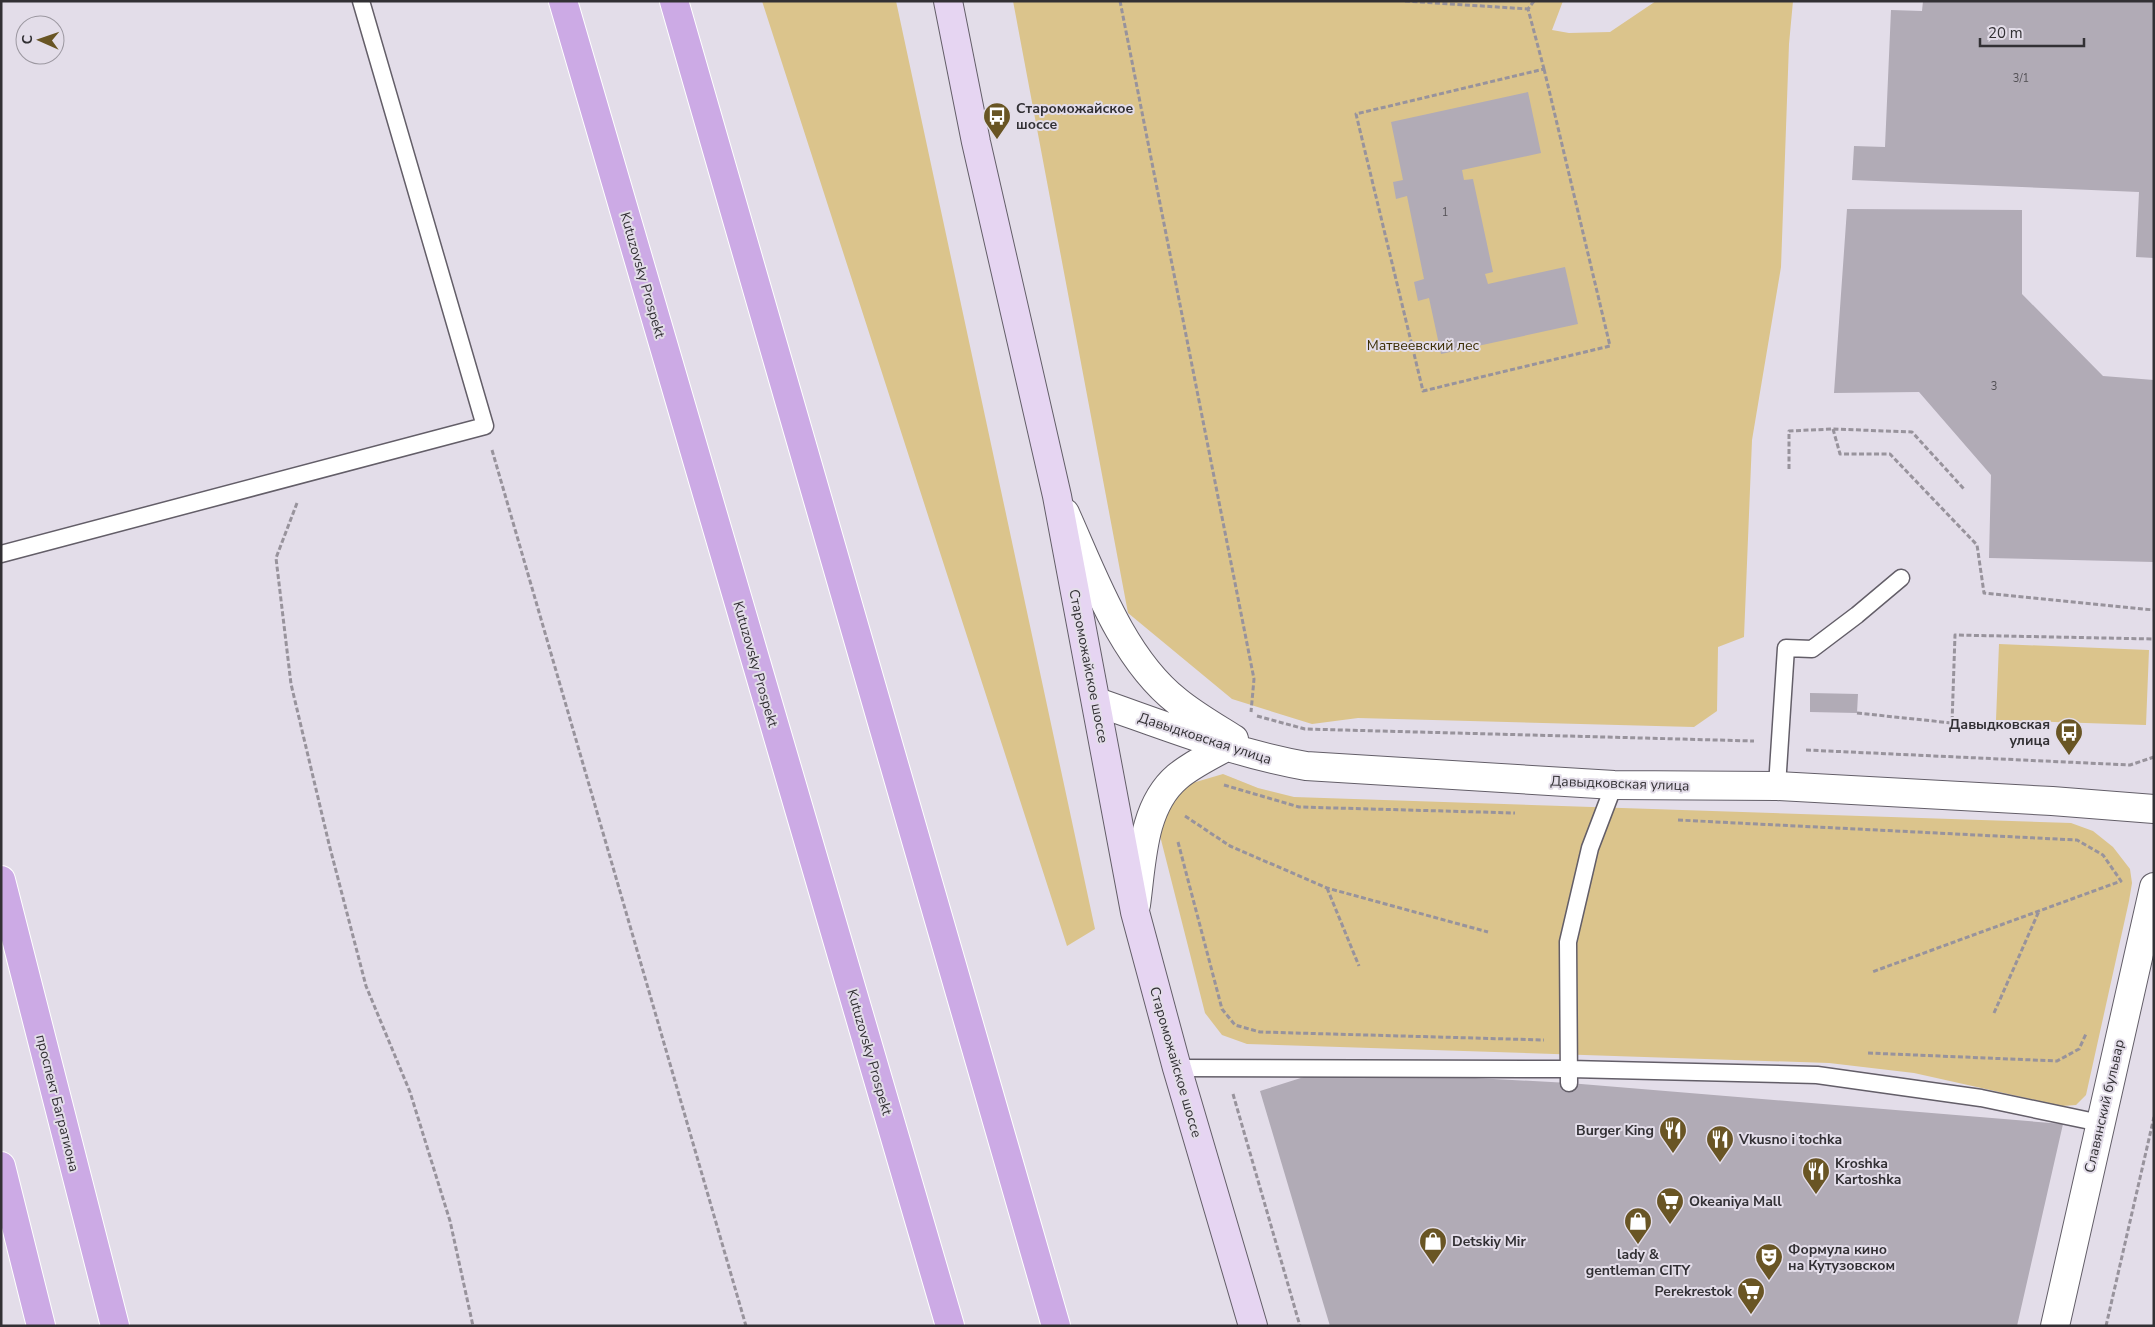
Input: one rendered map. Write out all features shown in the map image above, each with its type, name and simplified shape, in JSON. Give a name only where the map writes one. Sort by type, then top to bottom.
[{"type":"main road","name":"Kutuzovsky Prospekt","points":[[563,1],[950,1326]]},
{"type":"main road","points":[[674,1],[1056,1326]]},
{"type":"main road","name":"Староможайское шоссе","points":[[948,1],[976,142],[1057,496],[1135,912],[1177,1068],[1253,1326]]},
{"type":"main road","name":"проспект Багратиона","points":[[1,880],[116,1326]]},
{"type":"main road","points":[[1,1166],[42,1326]]},
{"type":"street","points":[[1057,496],[1128,646],[1153,678],[1176,701],[1262,758]]},
{"type":"street","name":"Давыдковская улица","points":[[1097,702],[1226,747],[1262,758],[1306,766],[1614,786],[1777,786],[2052,801],[2154,809]]},
{"type":"street","points":[[1135,912],[1144,844],[1152,810],[1176,777],[1226,747]]},
{"type":"street","name":"Славянский бульвар","points":[[2055,1326],[2154,887]]},
{"type":"lane","points":[[1,554],[485,426],[361,1]]},
{"type":"lane","points":[[1777,786],[1786,648],[1812,648],[1857,615],[1901,578]]},
{"type":"lane","points":[[1569,1076],[1568,942],[1590,848],[1614,786]]},
{"type":"lane","points":[[1177,1068],[1569,1076],[1817,1075],[1981,1098],[2100,1123]]},
{"type":"path","points":[[1120,1],[1254,679],[1250,714],[1305,729],[1762,742],[1780,749],[2130,765],[2154,757]]},
{"type":"path","points":[[1405,1],[1528,9]]},
{"type":"path","points":[[1528,9],[1534,1]]},
{"type":"path","points":[[1528,9],[1544,69],[1610,346],[1423,391],[1356,114],[1544,69]]},
{"type":"path","points":[[485,426],[746,1326]]},
{"type":"path","points":[[1789,469],[1789,430],[1833,429],[1912,432],[1964,489]]},
{"type":"path","points":[[1833,429],[1840,454],[1890,454],[1977,545],[1984,594],[2154,610]]},
{"type":"path","points":[[308,472],[276,558],[291,684],[329,844],[366,986],[410,1092],[450,1221],[473,1326]]},
{"type":"path","points":[[1858,713],[1952,723],[1955,635],[2154,639]]},
{"type":"path","points":[[1218,787],[1227,785],[1299,807],[1525,814]]},
{"type":"path","points":[[1183,815],[1230,846],[1327,888],[1488,932]]},
{"type":"path","points":[[1673,819],[2077,840],[2103,855],[2122,881]]},
{"type":"path","points":[[1176,833],[1222,1009],[1236,1025],[1260,1032],[1569,1041]]},
{"type":"path","points":[[2119,891],[2122,881]]},
{"type":"path","points":[[1872,972],[2122,881]]},
{"type":"path","points":[[1327,888],[1359,966]]},
{"type":"path","points":[[1994,1013],[2039,911]]},
{"type":"path","points":[[1868,1053],[2057,1061],[2079,1049],[2088,1025]]},
{"type":"path","points":[[1225,1068],[1300,1326]]},
{"type":"path","points":[[2106,1326],[2154,1117]]},
{"type":"green space","points":[[762,1],[896,1],[1095,929],[1067,946]]},
{"type":"green space","name":"Матвеевский лес","points":[[1013,1],[1563,1],[1552,30],[1569,33],[1610,32],[1656,1],[1793,1],[1789,44],[1781,267],[1752,440],[1744,637],[1718,647],[1717,711],[1694,727],[1358,718],[1312,724],[1232,699],[1128,613]]},
{"type":"green space","points":[[1999,644],[2149,650],[2146,725],[1996,720]]},
{"type":"green space","points":[[1223,774],[1258,788],[1294,797],[2071,823],[2093,831],[2113,847],[2130,869],[2132,883],[2086,1095],[2076,1105],[2062,1106],[1914,1073],[1829,1063],[1247,1044],[1222,1035],[1205,1013],[1157,824],[1167,802],[1189,784]]},
{"type":"building","points":[[1923,1],[2154,1],[2154,258],[2136,257],[2139,192],[1852,180],[1854,146],[1885,147],[1891,10],[1922,11]]},
{"type":"building","points":[[1528,92],[1541,153],[1462,170],[1464,180],[1473,179],[1493,272],[1485,274],[1488,284],[1565,267],[1578,324],[1441,354],[1429,298],[1418,301],[1414,282],[1424,279],[1407,196],[1396,199],[1393,182],[1403,180],[1391,122]]},
{"type":"building","points":[[1847,209],[2022,210],[2022,294],[2103,376],[2154,380],[2154,562],[1989,558],[1991,475],[1919,392],[1834,393]]},
{"type":"building","points":[[1810,693],[1858,694],[1857,713],[1810,712]]},
{"type":"building","name":"Okeaniya Mall","points":[[1326,1070],[1569,1083],[2063,1124],[2017,1326],[1330,1326],[1260,1091]]},
{"type":"place","name":"Староможайское шоссе","points":[[997,140]]},
{"type":"place","name":"Давыдковская улица","points":[[2069,756]]},
{"type":"place","name":"Burger King","points":[[1673,1154]]},
{"type":"place","name":"Vkusno i tochka","points":[[1720,1163]]},
{"type":"place","name":"Kroshka Kartoshka","points":[[1816,1195]]},
{"type":"place","name":"Okeaniya Mall","points":[[1670,1225]]},
{"type":"place","name":"lady & gentleman CITY","points":[[1638,1245]]},
{"type":"place","name":"Detskiy Mir","points":[[1433,1265]]},
{"type":"place","name":"Формула кино на Кутузовском","points":[[1769,1281]]},
{"type":"place","name":"Perekrestok","points":[[1751,1315]]}]
